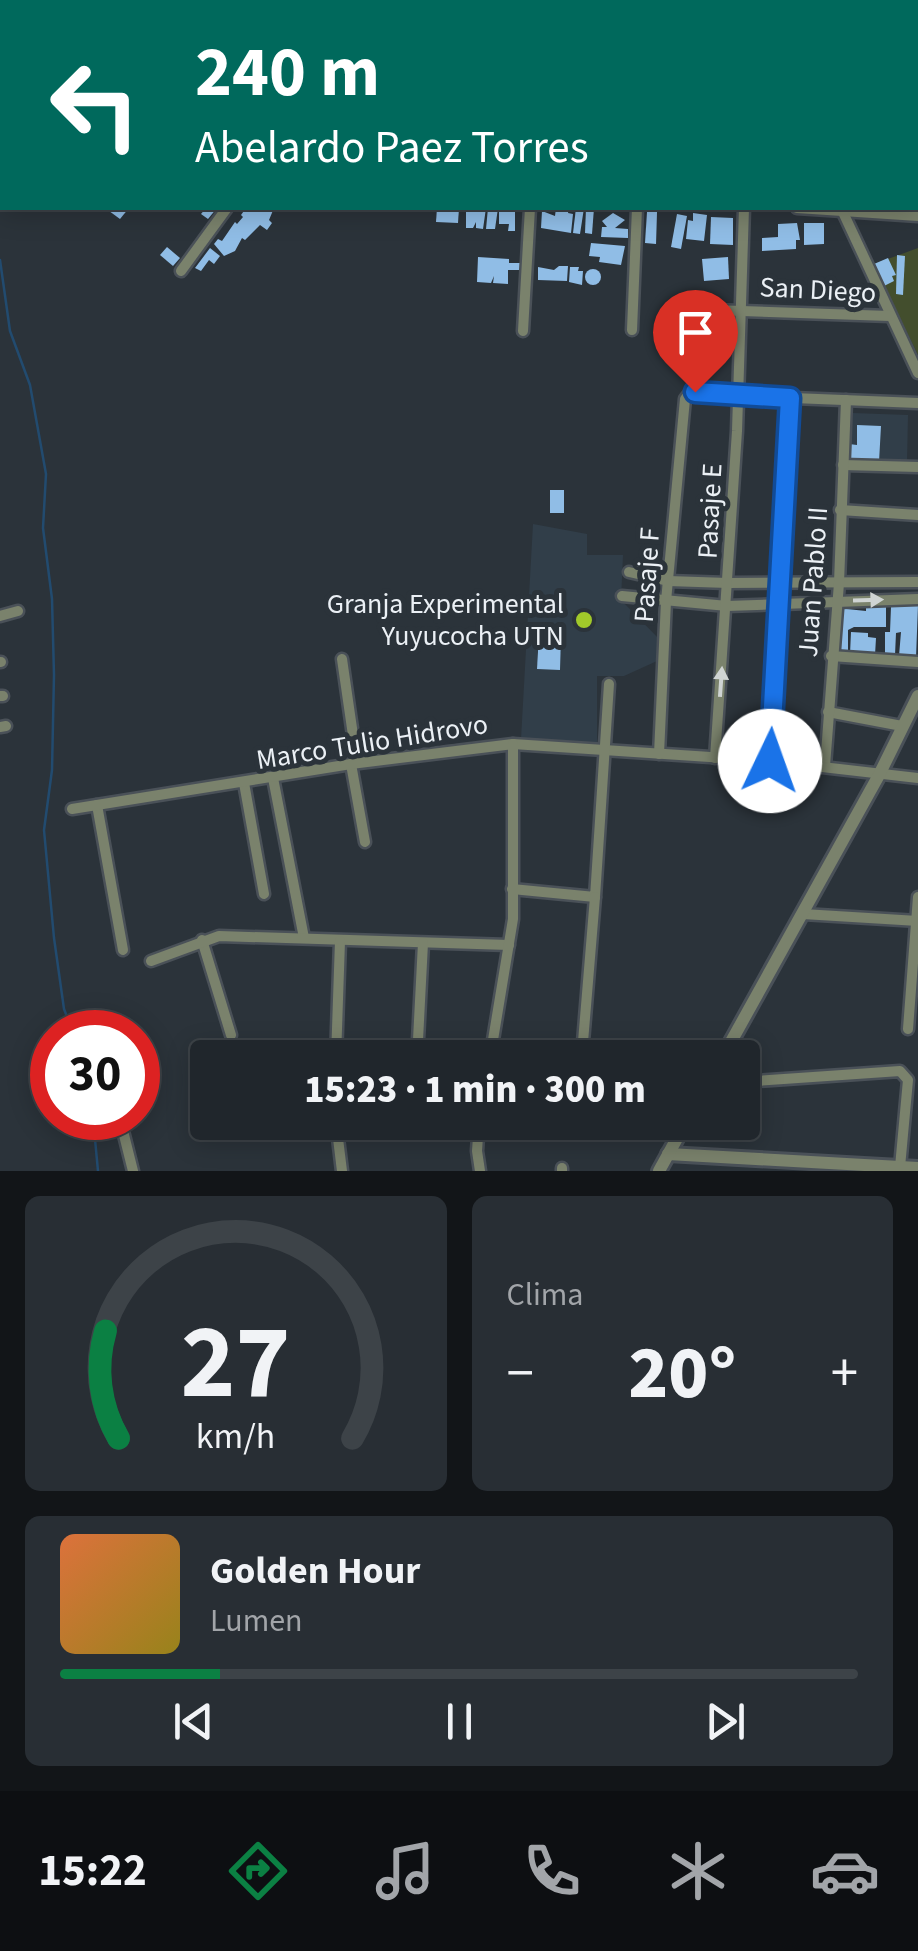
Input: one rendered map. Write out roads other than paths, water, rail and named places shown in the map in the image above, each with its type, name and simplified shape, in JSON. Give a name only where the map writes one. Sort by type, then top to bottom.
[{"type":"street","points":[[182,270],[226,210]]},
{"type":"street","points":[[523,331],[530,210]]},
{"type":"street","points":[[632,330],[637,210]]},
{"type":"street","name":"Pasaje E","points":[[715,758],[743,309],[744,210]]},
{"type":"street","points":[[841,210],[918,374]]},
{"type":"street","points":[[867,210],[918,216]]},
{"type":"street","name":"San Diego","points":[[683,308],[890,316]]},
{"type":"street","name":"Pasaje F","points":[[659,754],[666,600],[685,398],[695,392],[738,394]]},
{"type":"street","points":[[738,394],[918,403]]},
{"type":"street","points":[[770,761],[790,398]]},
{"type":"street","name":"Juan Pablo II","points":[[825,766],[839,584],[846,400]]},
{"type":"street","points":[[843,465],[918,467]]},
{"type":"street","points":[[840,510],[918,515]]},
{"type":"street","points":[[629,572],[668,581],[918,582]]},
{"type":"street","points":[[622,596],[726,606],[918,598]]},
{"type":"street","points":[[0,616],[18,611]]},
{"type":"street","points":[[831,656],[918,662]]},
{"type":"street","points":[[342,659],[365,842]]},
{"type":"street","points":[[583,1040],[609,684]]},
{"type":"street","points":[[732,1040],[879,775],[918,696]]},
{"type":"street","points":[[828,712],[902,726]]},
{"type":"street","points":[[493,1040],[509,945],[513,744]]},
{"type":"street","name":"Marco Tulio Hidrovo","points":[[72,809],[354,764],[513,744],[770,761],[918,778]]},
{"type":"street","points":[[273,778],[304,938]]},
{"type":"street","points":[[244,784],[264,894]]},
{"type":"street","points":[[98,805],[123,950]]},
{"type":"street","points":[[512,889],[595,897]]},
{"type":"street","points":[[908,1029],[918,897]]},
{"type":"street","points":[[803,914],[917,921]]},
{"type":"street","points":[[151,961],[202,940],[236,935],[509,945]]},
{"type":"street","points":[[202,940],[231,1035]]},
{"type":"street","points":[[337,1040],[340,941]]},
{"type":"street","points":[[418,1040],[423,943]]},
{"type":"street","points":[[760,1081],[900,1070],[908,1080],[900,1167]]},
{"type":"street","points":[[125,1140],[133,1171]]},
{"type":"street","points":[[338,1140],[342,1171]]},
{"type":"street","points":[[479,1140],[480,1171]]},
{"type":"street","points":[[659,1171],[676,1140]]},
{"type":"street","points":[[668,1154],[722,1165],[918,1168]]},
{"type":"waterway","points":[[0,260],[10,331],[30,385],[46,474],[43,528],[52,599],[54,675],[52,770],[44,830],[64,1010]]},
{"type":"waterway","points":[[95,1140],[98,1171]]},
{"type":"place","name":"Granja Experimental Yuyucocha UTN","points":[[584,620]]}]
